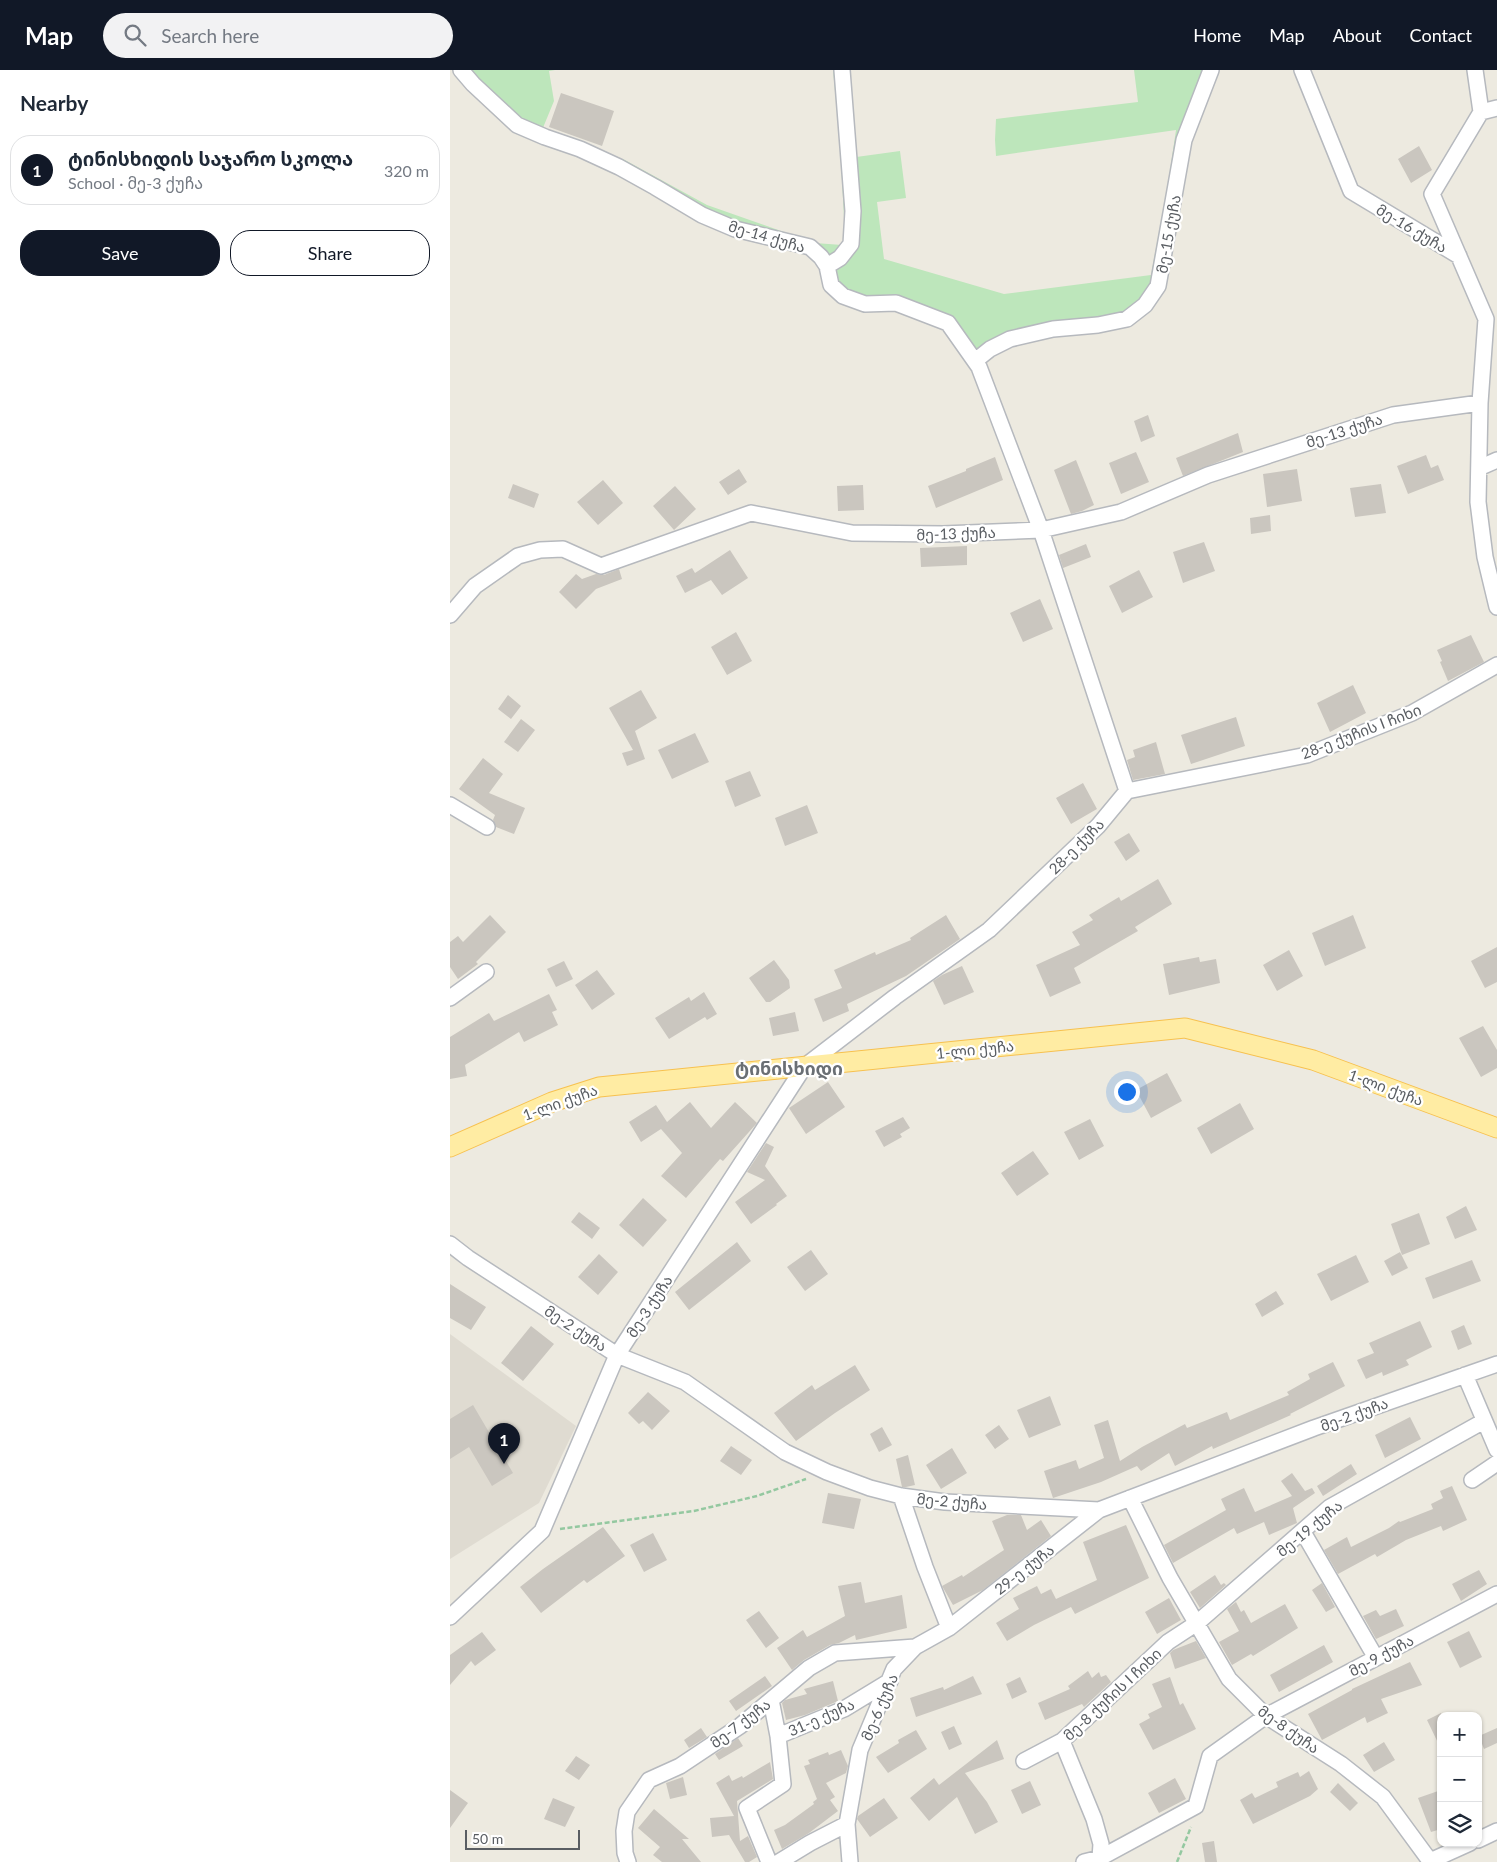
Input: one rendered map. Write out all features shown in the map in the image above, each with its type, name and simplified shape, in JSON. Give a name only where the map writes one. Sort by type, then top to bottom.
[{"type":"main road","name":"1-ლი ქუჩა","points":[[450,1147],[552,1102],[600,1087],[1185,1028],[1313,1060],[1497,1128]]},
{"type":"street","name":"მე-14 ქუჩა","points":[[461,70],[517,125],[545,138],[580,149],[619,167],[710,218],[735,229],[810,247],[827,266],[830,285],[843,296],[865,304],[896,303],[948,323],[979,367],[1041,530]]},
{"type":"street","points":[[827,266],[840,258],[851,244],[852,211],[842,70]]},
{"type":"street","name":"მე-15 ქუჩა","points":[[975,361],[990,349],[1010,339],[1053,329],[1098,325],[1127,319],[1145,305],[1158,286],[1184,140],[1212,70]]},
{"type":"street","name":"მე-16 ქუჩა","points":[[1302,70],[1350,192],[1459,256],[1486,319],[1480,403],[1478,502],[1485,556],[1497,607]]},
{"type":"street","points":[[1459,256],[1432,194],[1481,112],[1475,70]]},
{"type":"street","points":[[1481,112],[1497,108]]},
{"type":"street","name":"მე-13 ქუჩა","points":[[450,615],[475,586],[518,556],[540,550],[563,549],[601,566],[751,513],[852,533],[943,534],[1041,530],[1122,512],[1208,475],[1393,415],[1480,403]]},
{"type":"street","points":[[1479,468],[1497,460]]},
{"type":"street","points":[[1041,530],[1127,791]]},
{"type":"street","name":"28-ე ქუჩის I ჩიხი","points":[[1127,791],[1307,755],[1412,713],[1497,665]]},
{"type":"street","name":"28-ე ქუჩა","points":[[804,1066],[895,996],[989,930],[1098,826],[1127,791]]},
{"type":"street","points":[[450,805],[487,827]]},
{"type":"street","points":[[450,998],[486,972]]},
{"type":"street","name":"მე-3 ქუჩა","points":[[450,1617],[542,1531],[617,1355],[804,1066]]},
{"type":"street","name":"მე-2 ქუჩა","points":[[450,1244],[468,1258],[617,1355],[684,1382],[785,1452],[827,1472],[870,1488],[901,1496],[945,1502],[1099,1510],[1314,1428],[1497,1364]]},
{"type":"street","points":[[1465,1375],[1497,1450]]},
{"type":"street","name":"მე-19 ქუჩა","points":[[1197,1622],[1330,1507],[1484,1421]]},
{"type":"street","points":[[1472,1480],[1497,1463]]},
{"type":"street","points":[[901,1496],[924,1567],[949,1628]]},
{"type":"street","name":"მე-8 ქუჩა","points":[[1130,1498],[1170,1578],[1229,1679],[1266,1716],[1341,1764],[1383,1797],[1430,1861],[1461,1847]]},
{"type":"street","name":"29-ე ქუჩა","points":[[949,1628],[1099,1510]]},
{"type":"street","points":[[1303,1532],[1376,1658]]},
{"type":"street","name":"მე-9 ქუჩა","points":[[1196,1806],[1210,1756],[1266,1716],[1497,1594]]},
{"type":"street","name":"მე-8 ქუჩის I ჩიხი","points":[[1024,1761],[1062,1741],[1168,1642],[1197,1622]]},
{"type":"street","name":"მე-6 ქუჩა","points":[[850,1862],[847,1824],[860,1750],[894,1669],[914,1647],[949,1628]]},
{"type":"street","name":"მე-7 ქუჩა","points":[[628,1862],[625,1853],[624,1831],[627,1812],[649,1780],[680,1766],[740,1726],[809,1668],[835,1653],[914,1647]]},
{"type":"street","name":"31-ე ქუჩა","points":[[778,1736],[844,1709],[890,1681]]},
{"type":"street","points":[[770,1862],[747,1808],[782,1784],[778,1736],[771,1700]]},
{"type":"street","points":[[1062,1741],[1094,1819],[1101,1844],[1100,1858]]},
{"type":"street","points":[[1084,1862],[1100,1858],[1196,1806]]},
{"type":"street","points":[[778,1862],[810,1842],[847,1824]]},
{"type":"street","points":[[1482,1838],[1497,1831]]},
{"type":"path","points":[[542,1531],[694,1511],[757,1496],[827,1472]]},
{"type":"path","points":[[1176,1862],[1192,1823],[1196,1806]]},
{"type":"shaded area","points":[[450,1334],[576,1426],[539,1503],[450,1559]]},
{"type":"green space","points":[[461,70],[555,70],[549,71],[554,101],[540,135]]},
{"type":"green space","points":[[833,70],[842,70],[849,158],[900,151],[906,198],[877,202],[884,259],[1004,294],[1151,275],[1176,130],[996,156],[996,119],[1138,102],[1134,70],[1211,70],[1184,140],[1158,286],[1127,319],[1053,329],[975,361],[948,323],[843,296],[821,257],[735,229],[619,167],[623,159],[707,205],[815,243],[842,245],[845,236],[840,143]]},
{"type":"building","points":[[561,93],[614,111],[602,146],[549,127]]},
{"type":"building","points":[[1419,146],[1432,170],[1411,183],[1398,159]]},
{"type":"building","points":[[1148,415],[1155,436],[1141,442],[1134,421]]},
{"type":"building","points":[[1238,433],[1243,452],[1183,476],[1176,458]]},
{"type":"building","points":[[1136,452],[1149,482],[1121,494],[1109,463]]},
{"type":"building","points":[[1426,455],[1431,468],[1438,465],[1444,480],[1408,494],[1397,466]]},
{"type":"building","points":[[995,457],[1003,480],[936,508],[928,486]]},
{"type":"building","points":[[1076,460],[1094,505],[1071,514],[1054,470]]},
{"type":"building","points":[[739,469],[747,482],[728,495],[719,482]]},
{"type":"building","points":[[1297,469],[1302,501],[1267,507],[1263,474]]},
{"type":"building","points":[[603,480],[623,503],[598,525],[577,502]]},
{"type":"building","points":[[513,484],[539,494],[534,508],[508,498]]},
{"type":"building","points":[[1381,484],[1386,513],[1355,517],[1350,488]]},
{"type":"building","points":[[863,485],[864,510],[838,511],[837,486]]},
{"type":"building","points":[[675,486],[696,509],[674,530],[653,506]]},
{"type":"building","points":[[1270,515],[1271,531],[1251,534],[1250,518]]},
{"type":"building","points":[[1204,542],[1215,571],[1183,583],[1173,552]]},
{"type":"building","points":[[1086,544],[1091,557],[1063,568],[1059,555]]},
{"type":"building","points":[[967,546],[967,565],[921,567],[920,548]]},
{"type":"building","points":[[730,550],[748,578],[722,595],[711,580],[685,593],[676,576],[692,568],[695,573]]},
{"type":"building","points":[[619,569],[622,579],[596,589],[576,609],[559,592],[576,574],[582,579],[596,574],[604,575]]},
{"type":"building","points":[[1139,570],[1153,597],[1122,613],[1109,586]]},
{"type":"building","points":[[1040,599],[1053,629],[1023,642],[1010,613]]},
{"type":"building","points":[[736,632],[752,661],[727,675],[711,647]]},
{"type":"building","points":[[1471,635],[1484,662],[1448,681],[1437,650]]},
{"type":"building","points":[[1353,685],[1366,713],[1330,732],[1317,703]]},
{"type":"building","points":[[641,690],[657,718],[635,731],[645,759],[627,766],[622,753],[633,750],[609,708]]},
{"type":"building","points":[[508,695],[521,706],[511,719],[498,709]]},
{"type":"building","points":[[1236,717],[1245,746],[1191,764],[1181,735]]},
{"type":"building","points":[[521,719],[535,730],[518,752],[504,742]]},
{"type":"building","points":[[695,733],[709,762],[672,779],[658,750]]},
{"type":"building","points":[[1156,742],[1165,774],[1133,780],[1127,760],[1135,757],[1133,750]]},
{"type":"building","points":[[483,758],[503,774],[489,793],[525,808],[514,834],[496,827],[493,820],[495,815],[459,789]]},
{"type":"building","points":[[750,771],[761,796],[735,807],[725,781]]},
{"type":"building","points":[[1083,783],[1097,809],[1071,824],[1056,798]]},
{"type":"building","points":[[807,805],[818,833],[785,846],[775,818]]},
{"type":"building","points":[[1129,833],[1140,851],[1126,861],[1114,842]]},
{"type":"building","points":[[1158,879],[1172,904],[1135,927],[1138,931],[1074,968],[1081,983],[1050,997],[1036,965],[1080,945],[1072,932],[1093,920],[1089,915],[1119,897],[1121,901]]},
{"type":"building","points":[[490,915],[506,932],[476,962],[478,964],[458,979],[450,967],[450,942],[458,936],[463,942]]},
{"type":"building","points":[[946,915],[960,939],[906,976],[847,1004],[849,1011],[823,1022],[814,999],[842,988],[834,970],[875,952],[876,955],[911,940],[910,938]]},
{"type":"building","points":[[1353,915],[1366,948],[1325,966],[1312,933]]},
{"type":"building","points":[[1497,947],[1497,982],[1485,988],[1471,961]]},
{"type":"building","points":[[1289,950],[1303,976],[1277,991],[1263,965]]},
{"type":"building","points":[[1199,957],[1200,962],[1216,959],[1220,983],[1169,995],[1163,964]]},
{"type":"building","points":[[774,960],[789,980],[790,988],[770,1002],[766,1002],[749,978]]},
{"type":"building","points":[[564,961],[573,979],[556,987],[547,969]]},
{"type":"building","points":[[962,966],[974,992],[944,1005],[933,981]]},
{"type":"building","points":[[597,970],[615,994],[592,1010],[575,985]]},
{"type":"building","points":[[704,992],[717,1014],[707,1020],[705,1017],[669,1039],[655,1018],[689,997],[691,1001]]},
{"type":"building","points":[[549,994],[557,1010],[552,1012],[558,1025],[524,1042],[519,1032],[465,1065],[467,1076],[450,1079],[450,1037],[489,1013],[494,1021]]},
{"type":"building","points":[[795,1012],[799,1031],[773,1036],[769,1018]]},
{"type":"building","points":[[1483,1026],[1497,1050],[1497,1068],[1481,1077],[1459,1038]]},
{"type":"building","points":[[1167,1073],[1182,1101],[1151,1118],[1136,1090]]},
{"type":"building","points":[[828,1082],[845,1107],[806,1134],[789,1108]]},
{"type":"building","points":[[690,1102],[711,1128],[735,1102],[757,1123],[723,1161],[720,1159],[686,1198],[661,1176],[682,1153],[661,1129],[641,1142],[629,1122],[656,1105],[667,1122]]},
{"type":"building","points":[[1240,1103],[1254,1129],[1211,1154],[1197,1128]]},
{"type":"building","points":[[903,1117],[910,1128],[900,1134],[902,1137],[884,1147],[875,1131]]},
{"type":"building","points":[[1090,1119],[1104,1146],[1079,1160],[1064,1132]]},
{"type":"building","points":[[766,1143],[774,1147],[765,1166],[787,1196],[751,1224],[735,1202],[765,1180],[747,1172]]},
{"type":"building","points":[[1033,1151],[1049,1174],[1017,1196],[1001,1173]]},
{"type":"building","points":[[643,1198],[667,1220],[643,1247],[619,1225]]},
{"type":"building","points":[[1466,1206],[1477,1230],[1455,1239],[1446,1217]]},
{"type":"building","points":[[579,1212],[600,1228],[592,1239],[571,1222]]},
{"type":"building","points":[[1419,1213],[1430,1244],[1402,1255],[1391,1224]]},
{"type":"building","points":[[737,1242],[751,1261],[689,1310],[675,1292]]},
{"type":"building","points":[[811,1250],[828,1274],[805,1291],[787,1267]]},
{"type":"building","points":[[1400,1252],[1408,1268],[1392,1276],[1384,1261]]},
{"type":"building","points":[[599,1254],[618,1272],[598,1295],[578,1277]]},
{"type":"building","points":[[1356,1255],[1369,1282],[1331,1301],[1317,1274]]},
{"type":"building","points":[[1472,1260],[1481,1281],[1433,1299],[1425,1278]]},
{"type":"building","points":[[450,1284],[486,1307],[471,1330],[450,1318]]},
{"type":"building","points":[[1276,1291],[1284,1304],[1262,1317],[1255,1304]]},
{"type":"building","points":[[1420,1321],[1432,1347],[1406,1360],[1409,1365],[1383,1376],[1382,1372],[1366,1379],[1357,1360],[1374,1353],[1369,1343]]},
{"type":"building","points":[[1464,1325],[1472,1344],[1458,1350],[1451,1331]]},
{"type":"building","points":[[531,1326],[554,1344],[523,1381],[501,1363]]},
{"type":"building","points":[[1333,1362],[1345,1386],[1291,1415],[1213,1449],[1212,1446],[1175,1466],[1169,1453],[1141,1471],[1137,1466],[1101,1482],[1053,1498],[1044,1471],[1076,1460],[1079,1469],[1104,1458],[1094,1425],[1108,1420],[1120,1461],[1185,1424],[1187,1428],[1227,1412],[1230,1420],[1289,1395],[1287,1392],[1310,1379],[1308,1374]]},
{"type":"building","points":[[855,1365],[870,1390],[796,1441],[774,1413],[812,1385],[815,1390]]},
{"type":"building","points":[[648,1392],[670,1411],[652,1430],[643,1421],[639,1424],[628,1413]]},
{"type":"building","points":[[1050,1396],[1061,1425],[1029,1438],[1017,1410]]},
{"type":"building","points":[[473,1405],[513,1473],[492,1486],[469,1447],[450,1459],[450,1419]]},
{"type":"building","points":[[1410,1417],[1421,1439],[1385,1458],[1375,1435]]},
{"type":"building","points":[[999,1425],[1009,1439],[995,1449],[985,1435]]},
{"type":"building","points":[[882,1427],[892,1445],[879,1452],[870,1434]]},
{"type":"building","points":[[731,1446],[752,1460],[741,1475],[720,1461]]},
{"type":"building","points":[[952,1448],[967,1473],[941,1489],[926,1465]]},
{"type":"building","points":[[908,1455],[915,1485],[902,1487],[896,1459]]},
{"type":"building","points":[[1351,1464],[1357,1474],[1323,1496],[1317,1486]]},
{"type":"building","points":[[1292,1473],[1305,1491],[1312,1488],[1315,1493],[1293,1508],[1297,1523],[1269,1535],[1264,1522],[1237,1534],[1234,1528],[1173,1563],[1164,1545],[1226,1510],[1221,1499],[1244,1488],[1255,1512],[1292,1496],[1281,1481]]},
{"type":"building","points":[[1452,1486],[1467,1520],[1443,1531],[1441,1526],[1406,1540],[1377,1557],[1375,1554],[1338,1574],[1324,1550],[1347,1537],[1351,1547],[1399,1521],[1433,1509],[1431,1504],[1443,1498],[1440,1491]]},
{"type":"building","points":[[828,1493],[861,1499],[854,1529],[822,1523]]},
{"type":"building","points":[[1007,1515],[1021,1515],[1027,1530],[1041,1520],[1051,1536],[983,1590],[953,1605],[942,1586],[962,1575],[963,1577],[1004,1550],[992,1521]]},
{"type":"building","points":[[1126,1525],[1149,1578],[1075,1614],[1071,1607],[1007,1641],[996,1623],[1019,1609],[1013,1598],[1037,1586],[1041,1594],[1051,1589],[1056,1599],[1097,1580],[1083,1542]]},
{"type":"building","points":[[603,1527],[625,1556],[587,1583],[584,1580],[541,1613],[520,1587]]},
{"type":"building","points":[[653,1533],[667,1560],[644,1572],[630,1545]]},
{"type":"building","points":[[1479,1570],[1487,1584],[1461,1601],[1452,1584]]},
{"type":"building","points":[[1215,1575],[1221,1585],[1224,1583],[1226,1585],[1200,1608],[1190,1592]]},
{"type":"building","points":[[861,1582],[865,1603],[902,1595],[907,1628],[856,1640],[855,1635],[830,1645],[804,1660],[792,1670],[777,1648],[803,1630],[807,1637],[845,1616],[838,1586]]},
{"type":"building","points":[[1322,1583],[1335,1607],[1326,1612],[1312,1590]]},
{"type":"building","points":[[1169,1598],[1181,1620],[1157,1634],[1145,1612]]},
{"type":"building","points":[[1236,1602],[1241,1612],[1244,1610],[1251,1623],[1285,1604],[1298,1628],[1253,1656],[1251,1654],[1232,1665],[1219,1642],[1239,1631],[1227,1609]]},
{"type":"building","points":[[1396,1609],[1404,1626],[1376,1639],[1363,1616],[1376,1610],[1380,1616]]},
{"type":"building","points":[[759,1611],[779,1638],[766,1648],[746,1620]]},
{"type":"building","points":[[1469,1631],[1482,1657],[1460,1668],[1447,1642]]},
{"type":"building","points":[[482,1632],[496,1650],[475,1666],[471,1661],[450,1685],[450,1655]]},
{"type":"building","points":[[1196,1641],[1206,1658],[1175,1669],[1170,1653]]},
{"type":"building","points":[[1324,1645],[1333,1662],[1279,1692],[1270,1675]]},
{"type":"building","points":[[1410,1662],[1422,1685],[1381,1699],[1388,1713],[1367,1723],[1365,1717],[1322,1740],[1308,1714],[1352,1689]]},
{"type":"building","points":[[1088,1671],[1092,1678],[1099,1672],[1101,1677],[1106,1675],[1111,1682],[1084,1707],[1082,1704],[1045,1720],[1038,1703],[1070,1689],[1068,1686]]},
{"type":"building","points":[[765,1676],[772,1686],[736,1711],[729,1701]]},
{"type":"building","points":[[973,1676],[982,1694],[916,1717],[910,1698],[943,1687],[944,1690]]},
{"type":"building","points":[[1020,1677],[1027,1692],[1012,1699],[1006,1684]]},
{"type":"building","points":[[1170,1677],[1180,1705],[1183,1703],[1196,1729],[1153,1750],[1139,1724],[1150,1718],[1148,1714],[1162,1707],[1152,1684]]},
{"type":"building","points":[[833,1681],[838,1701],[805,1715],[786,1720],[782,1703],[785,1700],[807,1694],[804,1689]]},
{"type":"building","points":[[1437,1715],[1437,1741],[1427,1720]]},
{"type":"building","points":[[954,1726],[962,1744],[949,1750],[941,1732]]},
{"type":"building","points":[[701,1728],[707,1737],[689,1748],[684,1740]]},
{"type":"building","points":[[1497,1728],[1497,1743],[1484,1749],[1482,1735]]},
{"type":"building","points":[[916,1730],[927,1749],[888,1773],[876,1757],[899,1743],[898,1740]]},
{"type":"building","points":[[738,1738],[743,1746],[719,1760],[715,1754]]},
{"type":"building","points":[[997,1740],[1004,1759],[965,1773],[987,1802],[998,1822],[975,1834],[957,1797],[929,1821],[910,1798],[934,1778],[939,1785]]},
{"type":"building","points":[[1384,1742],[1395,1760],[1374,1772],[1363,1755]]},
{"type":"building","points":[[841,1750],[848,1766],[846,1773],[826,1783],[835,1797],[830,1800],[838,1811],[809,1833],[782,1849],[774,1830],[785,1825],[814,1804],[813,1802],[817,1799],[804,1766],[810,1764],[808,1760],[828,1752],[829,1755]]},
{"type":"building","points":[[576,1756],[590,1765],[579,1780],[565,1771]]},
{"type":"building","points":[[770,1762],[773,1779],[737,1801],[740,1841],[748,1836],[757,1857],[749,1862],[745,1862],[729,1835],[712,1837],[710,1818],[734,1816],[716,1783],[729,1775],[732,1781],[742,1776],[743,1778]]},
{"type":"building","points":[[1309,1771],[1318,1789],[1310,1796],[1253,1824],[1240,1800],[1252,1793],[1255,1798],[1278,1787],[1276,1782],[1298,1772],[1300,1777]]},
{"type":"building","points":[[683,1777],[687,1795],[670,1799],[666,1783]]},
{"type":"building","points":[[1175,1778],[1186,1799],[1159,1813],[1148,1793]]},
{"type":"building","points":[[1030,1781],[1041,1805],[1022,1814],[1011,1790]]},
{"type":"building","points":[[1338,1783],[1358,1803],[1350,1811],[1330,1792]]},
{"type":"building","points":[[450,1790],[468,1803],[450,1828]]},
{"type":"building","points":[[1437,1791],[1437,1830],[1431,1832],[1418,1798]]},
{"type":"building","points":[[553,1798],[575,1807],[565,1827],[544,1819]]},
{"type":"building","points":[[884,1798],[898,1818],[870,1837],[857,1819],[858,1816]]},
{"type":"building","points":[[654,1809],[689,1839],[682,1839],[701,1862],[662,1862],[653,1855],[660,1847],[638,1828]]},
{"type":"building","points":[[1214,1841],[1217,1862],[1205,1862],[1202,1843]]},
{"type":"place","name":"ტინისხიდის საჯარო სკოლა","points":[[504,1464]]},
{"type":"district","name":"ტინისხიდი","points":[[789,1068]]}]
